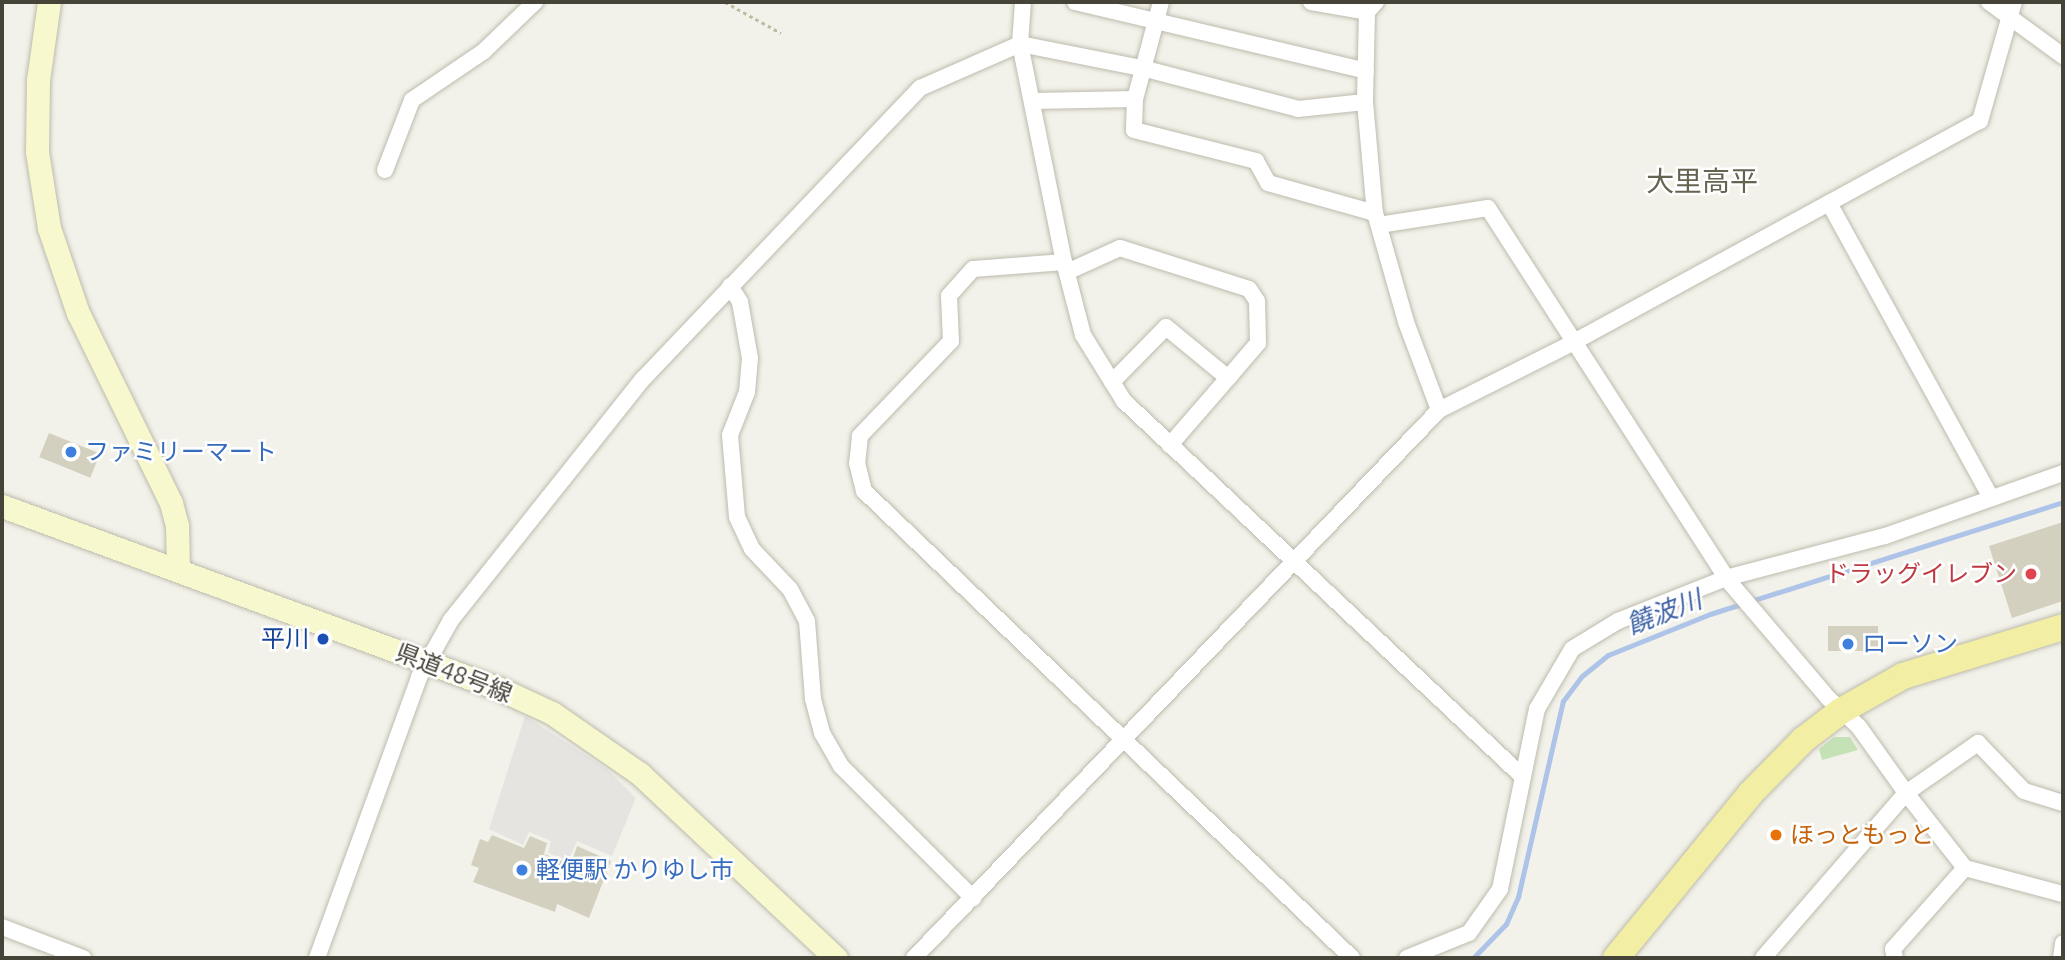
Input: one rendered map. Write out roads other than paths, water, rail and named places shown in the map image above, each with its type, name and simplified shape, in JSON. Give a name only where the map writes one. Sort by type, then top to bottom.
[{"type":"main road","points":[[49,2],[38,80],[37,152],[49,229],[78,313],[171,503],[177,525],[178,569]]},
{"type":"main road","name":"県道48号線","points":[[2,506],[178,569],[528,701],[604,746],[674,804],[836,958]]},
{"type":"main road","points":[[1616,958],[1750,794],[1841,711],[1903,677],[2063,627]]},
{"type":"street","points":[[385,170],[412,100],[484,51],[535,2]]},
{"type":"street","points":[[1023,2],[1020,44],[1066,267],[1083,335],[1124,401],[1523,777]]},
{"type":"street","points":[[1075,2],[1366,71]]},
{"type":"street","points":[[1161,2],[1146,69],[1135,99],[1134,130],[1255,161],[1268,183],[1377,219],[1488,208],[1726,578],[1841,711],[1859,727],[1965,868],[2063,894]]},
{"type":"street","points":[[1311,2],[1371,7],[1365,102],[1377,219],[1406,321],[1439,410]]},
{"type":"street","points":[[1989,2],[2013,8],[2063,56]]},
{"type":"street","points":[[914,958],[1295,564],[1439,410],[1574,342],[1980,121],[2013,8]]},
{"type":"street","points":[[317,958],[425,662],[451,620],[596,434],[730,286],[920,88],[1020,44],[1146,69],[1298,109],[1365,102]]},
{"type":"street","points":[[1032,101],[1135,99]]},
{"type":"street","points":[[1829,204],[1990,496]]},
{"type":"street","points":[[1170,445],[1258,343],[1257,301],[1248,289],[1121,248],[1066,267],[973,269],[948,296],[951,341],[860,436],[857,463],[864,491],[1352,958]]},
{"type":"street","points":[[730,286],[740,302],[750,358],[747,392],[730,435],[737,517],[752,549],[790,589],[807,621],[813,699],[822,733],[841,766],[973,898]]},
{"type":"street","points":[[1112,382],[1166,327],[1228,378]]},
{"type":"street","points":[[1408,958],[1469,933],[1500,889],[1537,709],[1572,649],[1618,621],[1726,578],[1885,537],[1990,496],[2063,473]]},
{"type":"street","points":[[1763,958],[1906,793],[1978,743],[2024,791],[2063,803]]},
{"type":"street","points":[[1895,958],[1893,949],[1965,868]]},
{"type":"street","points":[[2,927],[83,958]]},
{"type":"street","points":[[2061,958],[2063,943]]},
{"type":"waterway","name":"饒波川","points":[[1473,958],[1506,924],[1518,897],[1563,701],[1582,676],[1608,655],[1710,614],[2063,502]]},
{"type":"place","name":"ファミリーマート","points":[[71,452]]},
{"type":"place","name":"ドラッグイレブン","points":[[2031,574]]},
{"type":"place","name":"平川","points":[[323,639]]},
{"type":"place","name":"ローソン","points":[[1848,644]]},
{"type":"place","name":"ほっともっと","points":[[1776,835]]},
{"type":"place","name":"軽便駅 かりゆし市","points":[[522,870]]},
{"type":"district","name":"大里高平","points":[[1702,181]]}]
